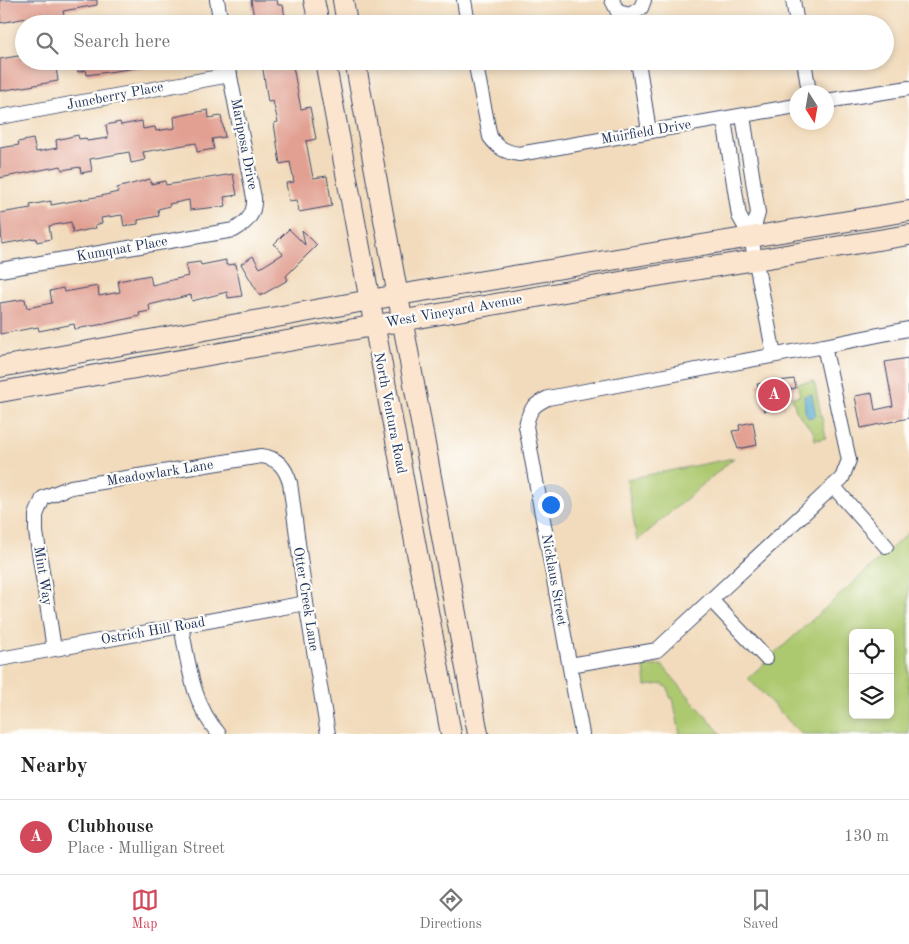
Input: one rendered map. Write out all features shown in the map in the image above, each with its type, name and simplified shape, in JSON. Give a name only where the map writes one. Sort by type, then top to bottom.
[{"type":"main road","points":[[314,0],[317,15]]},
{"type":"main road","points":[[343,0],[346,15]]},
{"type":"main road","name":"North Ventura Road","points":[[327,70],[451,734]]},
{"type":"main road","name":"North Ventura Road","points":[[357,70],[478,734]]},
{"type":"main road","name":"West Vineyard Avenue","points":[[0,367],[398,295],[909,212]]},
{"type":"main road","name":"West Vineyard Avenue","points":[[0,392],[374,325],[909,235]]},
{"type":"street","points":[[217,0],[220,15]]},
{"type":"street","points":[[464,0],[466,15]]},
{"type":"street","points":[[612,0],[618,12],[624,15]]},
{"type":"street","points":[[635,15],[641,8],[644,0]]},
{"type":"street","points":[[793,0],[796,15]]},
{"type":"street","name":"Juneberry Place","points":[[0,117],[219,70]]},
{"type":"street","name":"Mariposa Drive","points":[[228,70],[255,206],[250,218],[243,224]]},
{"type":"street","name":"Muirfield Drive","points":[[477,70],[486,125],[497,147],[519,154],[789,107]]},
{"type":"street","points":[[639,70],[649,131]]},
{"type":"street","points":[[806,70],[809,85]]},
{"type":"street","points":[[834,101],[909,88]]},
{"type":"street","points":[[743,116],[758,213],[751,237]]},
{"type":"street","points":[[724,119],[739,216],[751,237],[774,355],[908,329]]},
{"type":"street","name":"Kumquat Place","points":[[0,270],[234,230],[243,224]]},
{"type":"street","points":[[570,665],[657,650],[842,478],[849,460],[824,346]]},
{"type":"street","name":"Nicklaus Street","points":[[582,734],[526,426],[528,411],[537,402],[548,398],[774,355]]},
{"type":"street","name":"Meadowlark Lane","points":[[39,503],[43,498],[72,488],[261,456],[269,457],[283,466]]},
{"type":"street","name":"Otter Creek Lane","points":[[283,466],[290,483],[306,603],[328,734]]},
{"type":"street","points":[[833,486],[886,546]]},
{"type":"street","name":"Mint Way","points":[[39,503],[36,515],[36,532],[54,649]]},
{"type":"street","points":[[711,600],[766,658]]},
{"type":"street","name":"Ostrich Hill Road","points":[[0,659],[306,603]]},
{"type":"street","points":[[181,626],[194,690],[201,708],[219,734]]},
{"type":"green space","points":[[814,381],[826,438],[815,440],[814,433],[796,411],[792,397],[800,396],[797,383]]},
{"type":"green space","points":[[734,458],[637,541],[627,479]]},
{"type":"green space","points":[[909,532],[909,734],[801,734],[748,678]]},
{"type":"green space","points":[[662,665],[721,734],[680,734],[673,698],[670,698],[668,688],[662,684],[646,686],[644,667]]},
{"type":"water","points":[[812,394],[816,416],[808,418],[805,411],[804,396]]},
{"type":"building","points":[[0,0],[97,0],[97,5],[63,11],[64,15],[15,15],[15,20],[0,23]]},
{"type":"building","points":[[251,0],[277,0],[278,5],[283,5],[285,15],[254,15]]},
{"type":"building","points":[[15,56],[15,70],[56,70],[58,81],[0,91],[0,59]]},
{"type":"building","points":[[86,70],[122,70],[87,75]]},
{"type":"building","points":[[263,70],[294,70],[301,109],[310,107],[316,139],[306,141],[313,178],[327,176],[332,206],[299,212],[297,200],[289,201],[286,183],[294,182],[290,162],[280,164],[274,123],[278,122],[273,101],[268,102]]},
{"type":"building","points":[[208,110],[209,118],[221,116],[225,137],[212,139],[214,149],[197,152],[196,143],[143,152],[145,160],[131,163],[129,152],[90,159],[92,171],[81,173],[80,167],[62,170],[61,166],[0,178],[0,148],[19,145],[18,142],[33,139],[36,152],[57,148],[56,140],[78,135],[79,139],[86,138],[87,141],[108,138],[106,125],[120,122],[121,125],[142,121],[143,129],[155,127],[156,131],[175,128],[174,117]]},
{"type":"building","points":[[233,174],[237,195],[224,197],[226,206],[190,210],[189,200],[169,204],[170,206],[158,209],[159,216],[138,220],[138,224],[124,226],[122,215],[101,218],[102,223],[95,225],[96,228],[73,233],[71,222],[49,226],[51,239],[37,242],[36,238],[2,244],[0,213],[31,208],[30,205],[51,201],[51,205],[101,196],[118,192],[117,188],[150,179],[151,184],[165,181],[166,185]]},
{"type":"building","points":[[289,229],[305,245],[302,230],[317,245],[286,276],[288,280],[260,296],[241,264],[253,256],[260,268],[283,254],[274,244]]},
{"type":"building","points":[[226,260],[226,265],[236,264],[242,296],[228,298],[227,292],[192,301],[191,295],[149,305],[150,311],[139,313],[140,316],[104,324],[75,329],[74,324],[39,331],[38,327],[0,334],[0,303],[25,299],[27,308],[52,303],[50,291],[63,288],[64,292],[98,286],[99,296],[120,292],[118,281],[150,275],[152,285],[188,276],[185,264],[200,262],[201,265]]},
{"type":"building","points":[[908,358],[909,418],[861,428],[855,396],[872,393],[875,410],[893,406],[885,362]]},
{"type":"building","points":[[794,379],[796,388],[782,391],[785,407],[764,411],[757,384]]},
{"type":"building","points":[[753,422],[757,445],[738,449],[732,431],[740,430],[739,425]]},
{"type":"place","name":"Clubhouse","points":[[774,395]]}]
